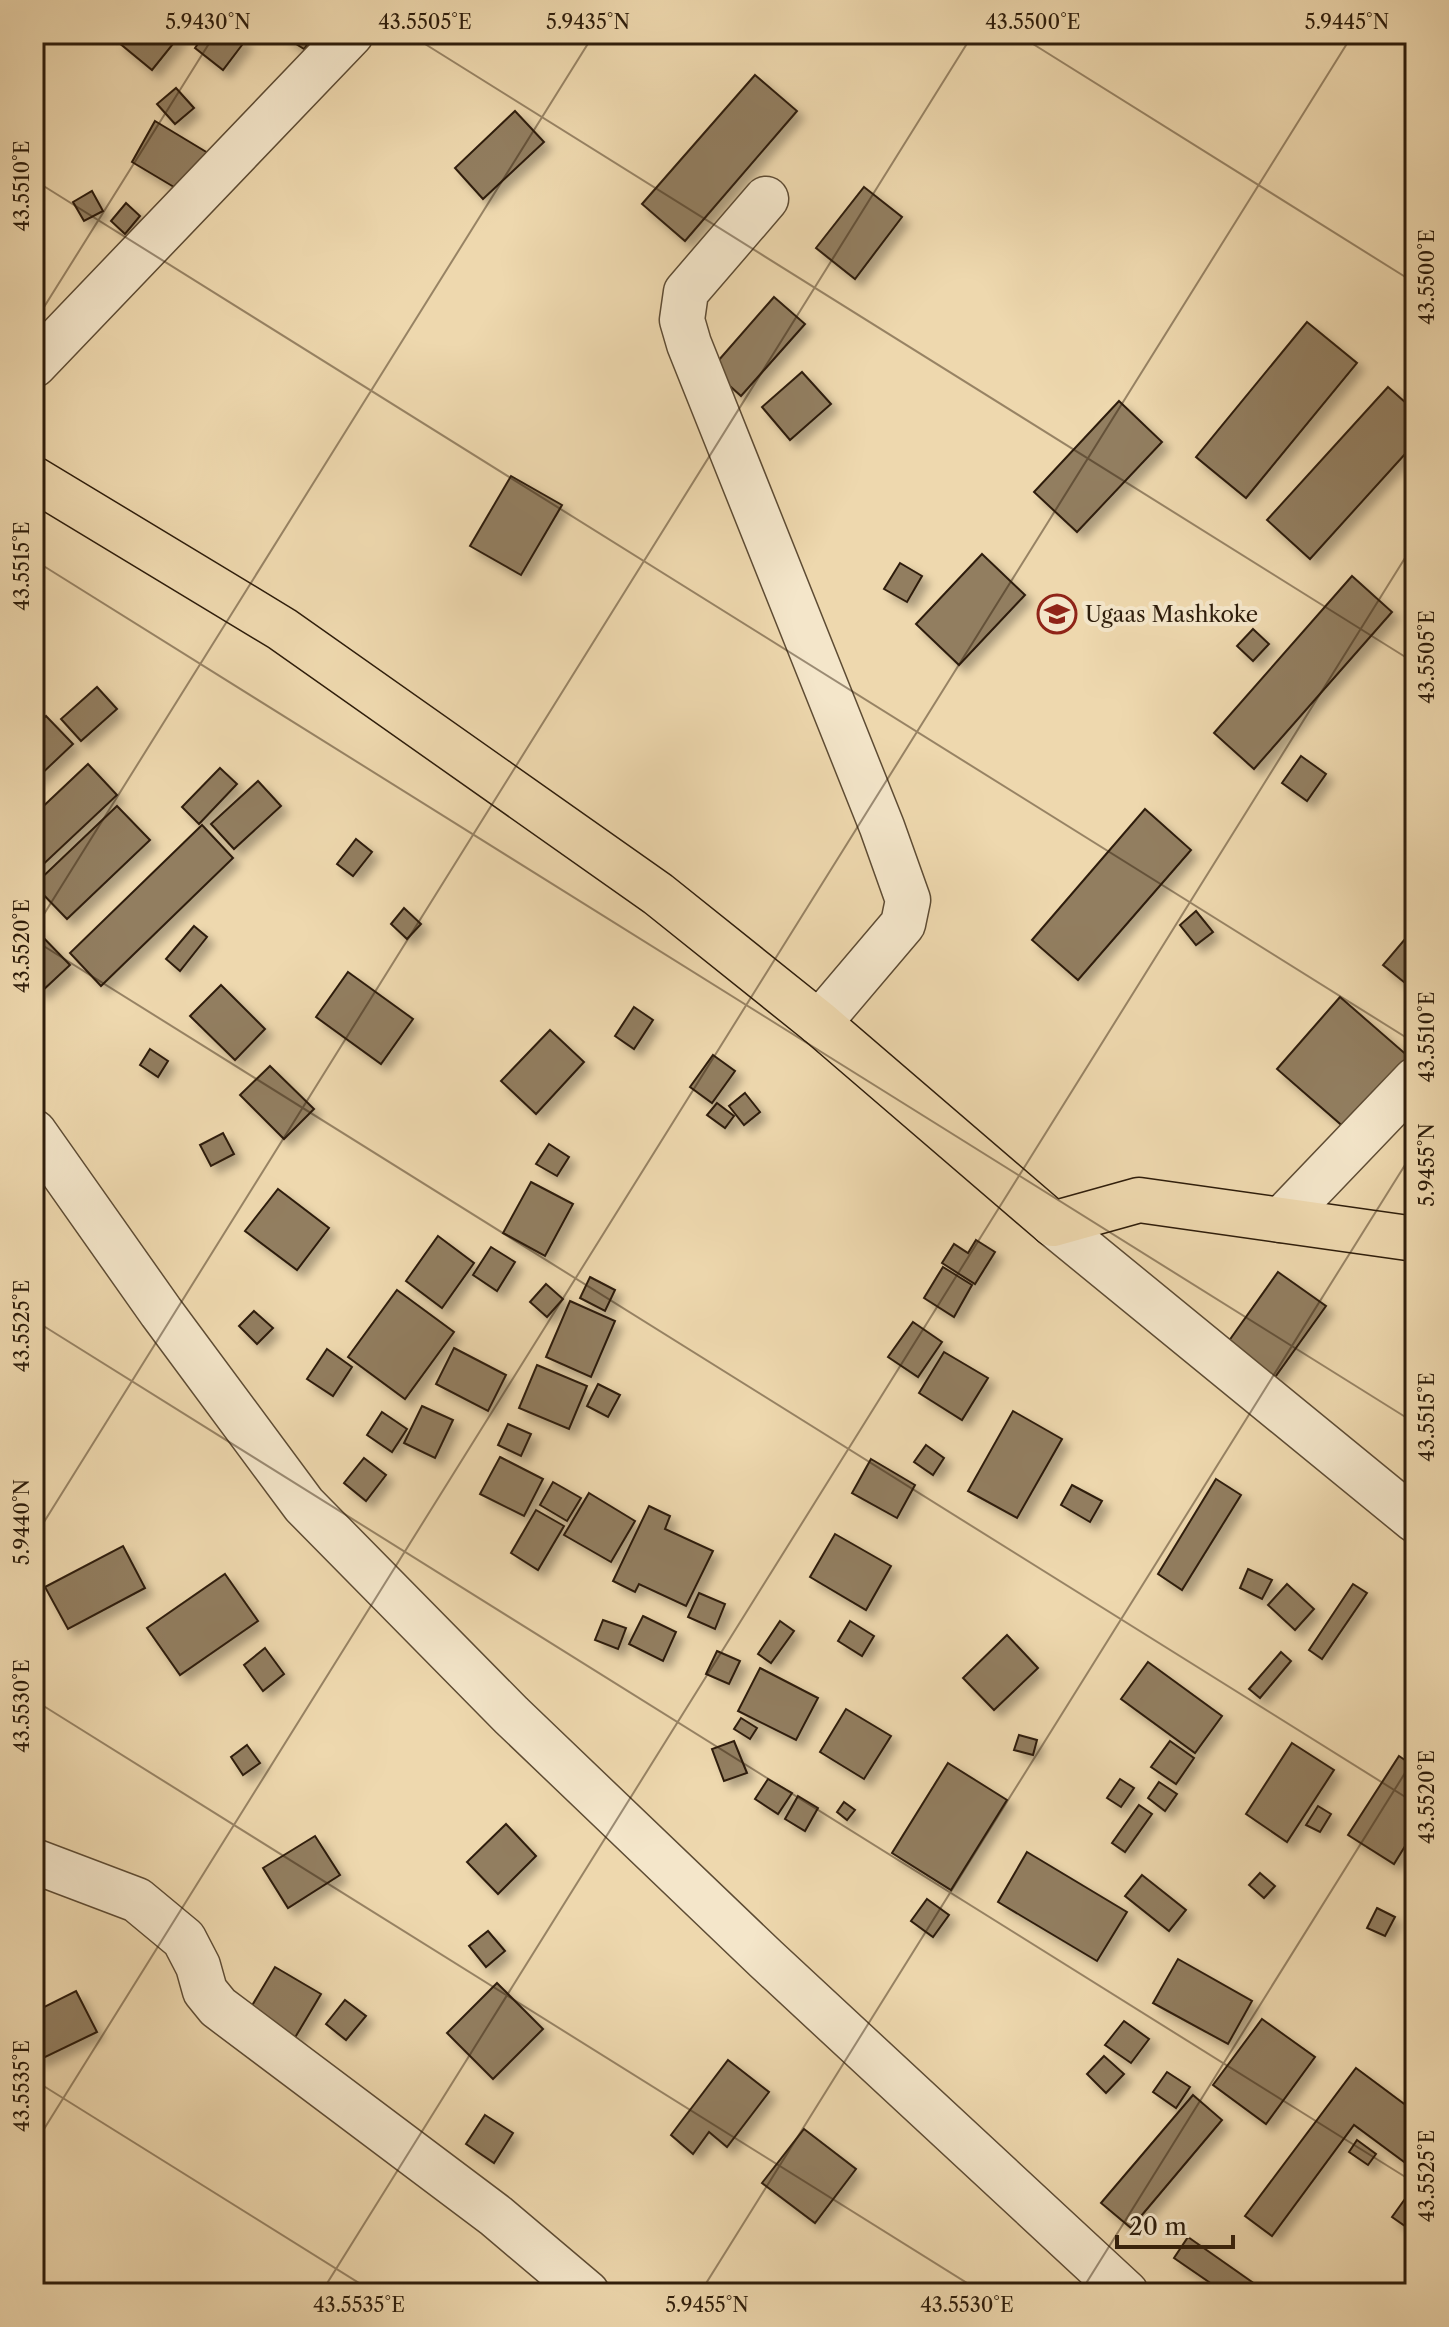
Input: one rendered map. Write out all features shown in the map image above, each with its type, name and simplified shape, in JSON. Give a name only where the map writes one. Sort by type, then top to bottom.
[{"type":"main road","points":[[34,479],[294,637],[658,894],[819,1023],[1053,1224],[1139,1200],[1415,1239]]},
{"type":"street","points":[[34,365],[351,34]]},
{"type":"street","points":[[766,199],[686,292],[682,320],[908,900],[903,924],[819,1023]]},
{"type":"street","points":[[1281,1220],[1415,1080]]},
{"type":"street","points":[[34,1132],[161,1312],[304,1505],[522,1726],[766,1959],[1126,2293]]},
{"type":"street","points":[[1053,1224],[1415,1520]]},
{"type":"street","points":[[34,1861],[137,1900],[184,1939],[198,1966],[205,1991],[218,2007],[496,2216],[587,2293]]},
{"type":"building","points":[[124,34],[181,34],[152,70],[118,42]]},
{"type":"building","points":[[205,34],[236,34],[245,41],[223,70],[195,48]]},
{"type":"building","points":[[287,34],[315,34],[304,49],[285,37]]},
{"type":"building","points":[[755,75],[797,111],[685,241],[642,204]]},
{"type":"building","points":[[176,88],[194,108],[175,124],[157,104]]},
{"type":"building","points":[[515,111],[544,142],[483,199],[455,168]]},
{"type":"building","points":[[155,121],[208,153],[184,193],[132,162]]},
{"type":"building","points":[[864,187],[902,217],[855,279],[816,248]]},
{"type":"building","points":[[92,191],[103,211],[84,221],[73,202]]},
{"type":"building","points":[[126,203],[140,216],[125,234],[111,221]]},
{"type":"building","points":[[774,297],[805,324],[741,396],[711,369]]},
{"type":"building","points":[[1307,322],[1357,363],[1246,498],[1196,457]]},
{"type":"building","points":[[802,372],[831,404],[790,440],[762,407]]},
{"type":"building","points":[[1388,387],[1415,411],[1415,443],[1310,559],[1267,520]]},
{"type":"building","points":[[1119,401],[1162,442],[1077,532],[1034,492]]},
{"type":"building","points":[[511,476],[562,505],[521,575],[470,546]]},
{"type":"building","points":[[982,554],[1025,595],[959,665],[916,624]]},
{"type":"building","points":[[900,563],[922,576],[907,602],[884,589]]},
{"type":"building","points":[[1352,576],[1392,612],[1254,769],[1214,733]]},
{"type":"building","points":[[1253,629],[1269,644],[1253,661],[1237,646]]},
{"type":"building","points":[[97,687],[117,709],[81,741],[61,719]]},
{"type":"building","points":[[46,716],[73,744],[34,781],[34,727]]},
{"type":"building","points":[[1301,756],[1326,774],[1307,801],[1282,783]]},
{"type":"building","points":[[88,764],[117,795],[34,873],[34,815]]},
{"type":"building","points":[[220,768],[237,784],[199,824],[182,807]]},
{"type":"building","points":[[258,781],[281,806],[234,849],[211,824]]},
{"type":"building","points":[[117,806],[150,840],[67,919],[34,885]]},
{"type":"building","points":[[1145,809],[1191,850],[1078,980],[1032,940]]},
{"type":"building","points":[[202,825],[233,858],[101,986],[70,953]]},
{"type":"building","points":[[356,839],[372,852],[353,876],[337,864]]},
{"type":"building","points":[[404,908],[421,924],[407,939],[391,924]]},
{"type":"building","points":[[1196,911],[1213,932],[1196,945],[1180,925]]},
{"type":"building","points":[[194,926],[207,937],[180,971],[166,959]]},
{"type":"building","points":[[34,928],[70,965],[41,992],[34,985]]},
{"type":"building","points":[[1411,932],[1415,936],[1415,991],[1383,965]]},
{"type":"building","points":[[348,972],[413,1019],[381,1064],[316,1017]]},
{"type":"building","points":[[221,985],[265,1029],[235,1060],[190,1016]]},
{"type":"building","points":[[1340,997],[1409,1057],[1346,1129],[1277,1069]]},
{"type":"building","points":[[634,1007],[653,1020],[634,1049],[615,1036]]},
{"type":"building","points":[[550,1030],[584,1062],[536,1114],[501,1081]]},
{"type":"building","points":[[150,1049],[168,1061],[158,1077],[140,1065]]},
{"type":"building","points":[[713,1055],[735,1071],[712,1103],[690,1087]]},
{"type":"building","points":[[270,1066],[314,1109],[284,1139],[240,1095]]},
{"type":"building","points":[[745,1093],[760,1112],[744,1125],[729,1106]]},
{"type":"building","points":[[717,1103],[734,1116],[725,1128],[707,1115]]},
{"type":"building","points":[[223,1133],[234,1154],[211,1166],[200,1145]]},
{"type":"building","points":[[549,1144],[569,1157],[557,1176],[536,1164]]},
{"type":"building","points":[[531,1182],[573,1204],[545,1256],[503,1233]]},
{"type":"building","points":[[278,1189],[329,1228],[297,1270],[245,1231]]},
{"type":"building","points":[[438,1236],[474,1263],[442,1308],[406,1281]]},
{"type":"building","points":[[976,1240],[995,1252],[975,1284],[942,1263],[954,1244],[968,1253]]},
{"type":"building","points":[[491,1247],[515,1262],[497,1291],[473,1275]]},
{"type":"building","points":[[943,1267],[972,1285],[954,1317],[924,1298]]},
{"type":"building","points":[[1278,1272],[1326,1306],[1273,1380],[1226,1345]]},
{"type":"building","points":[[590,1277],[615,1290],[605,1311],[580,1298]]},
{"type":"building","points":[[546,1284],[563,1299],[547,1317],[530,1302]]},
{"type":"building","points":[[397,1290],[454,1332],[405,1399],[348,1357]]},
{"type":"building","points":[[570,1301],[615,1321],[591,1377],[546,1357]]},
{"type":"building","points":[[254,1311],[273,1328],[257,1344],[239,1326]]},
{"type":"building","points":[[913,1322],[942,1342],[918,1377],[888,1357]]},
{"type":"building","points":[[454,1348],[506,1375],[488,1411],[436,1384]]},
{"type":"building","points":[[327,1349],[352,1367],[333,1396],[307,1379]]},
{"type":"building","points":[[944,1352],[988,1378],[962,1420],[919,1393]]},
{"type":"building","points":[[537,1365],[587,1386],[569,1429],[519,1408]]},
{"type":"building","points":[[598,1384],[620,1395],[608,1417],[587,1406]]},
{"type":"building","points":[[422,1406],[453,1420],[435,1458],[404,1443]]},
{"type":"building","points":[[1013,1411],[1062,1439],[1017,1518],[968,1491]]},
{"type":"building","points":[[382,1412],[407,1429],[392,1452],[367,1435]]},
{"type":"building","points":[[508,1424],[531,1434],[521,1456],[498,1445]]},
{"type":"building","points":[[926,1445],[944,1458],[933,1475],[914,1462]]},
{"type":"building","points":[[500,1457],[543,1479],[524,1516],[480,1494]]},
{"type":"building","points":[[364,1458],[386,1475],[366,1501],[344,1483]]},
{"type":"building","points":[[871,1459],[915,1485],[897,1518],[852,1493]]},
{"type":"building","points":[[1216,1479],[1241,1495],[1182,1590],[1158,1574]]},
{"type":"building","points":[[553,1482],[581,1498],[567,1521],[540,1505]]},
{"type":"building","points":[[1072,1485],[1102,1501],[1090,1522],[1061,1505]]},
{"type":"building","points":[[589,1493],[635,1521],[611,1562],[564,1535]]},
{"type":"building","points":[[649,1506],[670,1516],[665,1529],[713,1551],[686,1606],[639,1584],[635,1592],[613,1581]]},
{"type":"building","points":[[536,1510],[564,1526],[538,1570],[511,1553]]},
{"type":"building","points":[[835,1534],[891,1566],[866,1610],[810,1577]]},
{"type":"building","points":[[123,1546],[145,1588],[68,1629],[45,1587]]},
{"type":"building","points":[[1248,1569],[1272,1580],[1262,1599],[1240,1588]]},
{"type":"building","points":[[225,1574],[258,1621],[180,1675],[147,1628]]},
{"type":"building","points":[[1287,1584],[1314,1609],[1295,1630],[1268,1605]]},
{"type":"building","points":[[1353,1584],[1367,1593],[1322,1659],[1309,1650]]},
{"type":"building","points":[[699,1593],[725,1604],[715,1629],[688,1617]]},
{"type":"building","points":[[643,1616],[676,1632],[663,1661],[629,1644]]},
{"type":"building","points":[[603,1620],[626,1628],[618,1649],[595,1640]]},
{"type":"building","points":[[780,1621],[794,1631],[771,1663],[758,1654]]},
{"type":"building","points":[[850,1621],[874,1636],[862,1656],[838,1641]]},
{"type":"building","points":[[1007,1635],[1038,1668],[994,1710],[963,1678]]},
{"type":"building","points":[[265,1648],[284,1674],[263,1691],[244,1665]]},
{"type":"building","points":[[717,1651],[740,1661],[729,1684],[706,1674]]},
{"type":"building","points":[[1281,1652],[1291,1661],[1260,1698],[1249,1689]]},
{"type":"building","points":[[1148,1662],[1222,1716],[1195,1753],[1121,1699]]},
{"type":"building","points":[[760,1668],[818,1698],[796,1740],[738,1711]]},
{"type":"building","points":[[846,1709],[891,1736],[864,1779],[820,1752]]},
{"type":"building","points":[[741,1718],[757,1728],[750,1739],[734,1729]]},
{"type":"building","points":[[1019,1735],[1037,1740],[1033,1755],[1014,1750]]},
{"type":"building","points":[[734,1741],[747,1773],[724,1781],[712,1749]]},
{"type":"building","points":[[1170,1741],[1194,1758],[1176,1784],[1151,1767]]},
{"type":"building","points":[[1292,1743],[1334,1770],[1287,1842],[1246,1814]]},
{"type":"building","points":[[247,1745],[260,1763],[243,1775],[231,1757]]},
{"type":"building","points":[[1399,1756],[1415,1767],[1415,1830],[1394,1864],[1348,1835]]},
{"type":"building","points":[[948,1763],[1007,1800],[951,1890],[892,1853]]},
{"type":"building","points":[[768,1779],[792,1793],[778,1814],[755,1799]]},
{"type":"building","points":[[1120,1779],[1134,1788],[1121,1807],[1107,1798]]},
{"type":"building","points":[[1159,1782],[1177,1794],[1165,1811],[1148,1798]]},
{"type":"building","points":[[798,1796],[818,1808],[805,1831],[785,1819]]},
{"type":"building","points":[[844,1802],[855,1810],[847,1820],[837,1812]]},
{"type":"building","points":[[1139,1805],[1152,1814],[1125,1852],[1112,1843]]},
{"type":"building","points":[[1318,1806],[1331,1814],[1320,1832],[1306,1825]]},
{"type":"building","points":[[506,1824],[536,1856],[498,1894],[467,1862]]},
{"type":"building","points":[[315,1836],[340,1875],[288,1908],[263,1868]]},
{"type":"building","points":[[1027,1852],[1127,1912],[1097,1961],[998,1902]]},
{"type":"building","points":[[1260,1873],[1275,1886],[1264,1898],[1249,1885]]},
{"type":"building","points":[[1142,1875],[1186,1910],[1169,1931],[1125,1896]]},
{"type":"building","points":[[927,1899],[949,1915],[933,1937],[911,1921]]},
{"type":"building","points":[[1377,1908],[1395,1917],[1385,1936],[1367,1928]]},
{"type":"building","points":[[488,1931],[505,1951],[486,1967],[469,1946]]},
{"type":"building","points":[[1178,1959],[1252,2001],[1228,2044],[1153,2003]]},
{"type":"building","points":[[275,1967],[321,1994],[290,2046],[244,2019]]},
{"type":"building","points":[[497,1983],[543,2029],[493,2079],[447,2033]]},
{"type":"building","points":[[76,1991],[97,2032],[39,2060],[34,2049],[34,2012]]},
{"type":"building","points":[[345,2000],[366,2016],[346,2040],[326,2024]]},
{"type":"building","points":[[1262,2019],[1315,2057],[1266,2124],[1213,2085]]},
{"type":"building","points":[[1124,2021],[1149,2039],[1131,2063],[1105,2045]]},
{"type":"building","points":[[1104,2056],[1124,2074],[1106,2093],[1087,2074]]},
{"type":"building","points":[[728,2060],[769,2092],[727,2147],[709,2132],[693,2154],[671,2135]]},
{"type":"building","points":[[1356,2068],[1415,2112],[1415,2170],[1354,2125],[1272,2236],[1245,2216]]},
{"type":"building","points":[[1167,2072],[1190,2087],[1176,2108],[1153,2092]]},
{"type":"building","points":[[1193,2095],[1222,2120],[1131,2228],[1101,2203]]},
{"type":"building","points":[[485,2115],[513,2133],[494,2163],[466,2144]]},
{"type":"building","points":[[804,2129],[856,2169],[815,2223],[762,2183]]},
{"type":"building","points":[[1357,2140],[1376,2154],[1368,2165],[1349,2152]]},
{"type":"building","points":[[1415,2185],[1415,2233],[1392,2217]]},
{"type":"building","points":[[1188,2237],[1262,2289],[1259,2293],[1225,2293],[1174,2258]]},
{"type":"place","name":"Ugaas Mashkoke","points":[[1057,614]]}]
